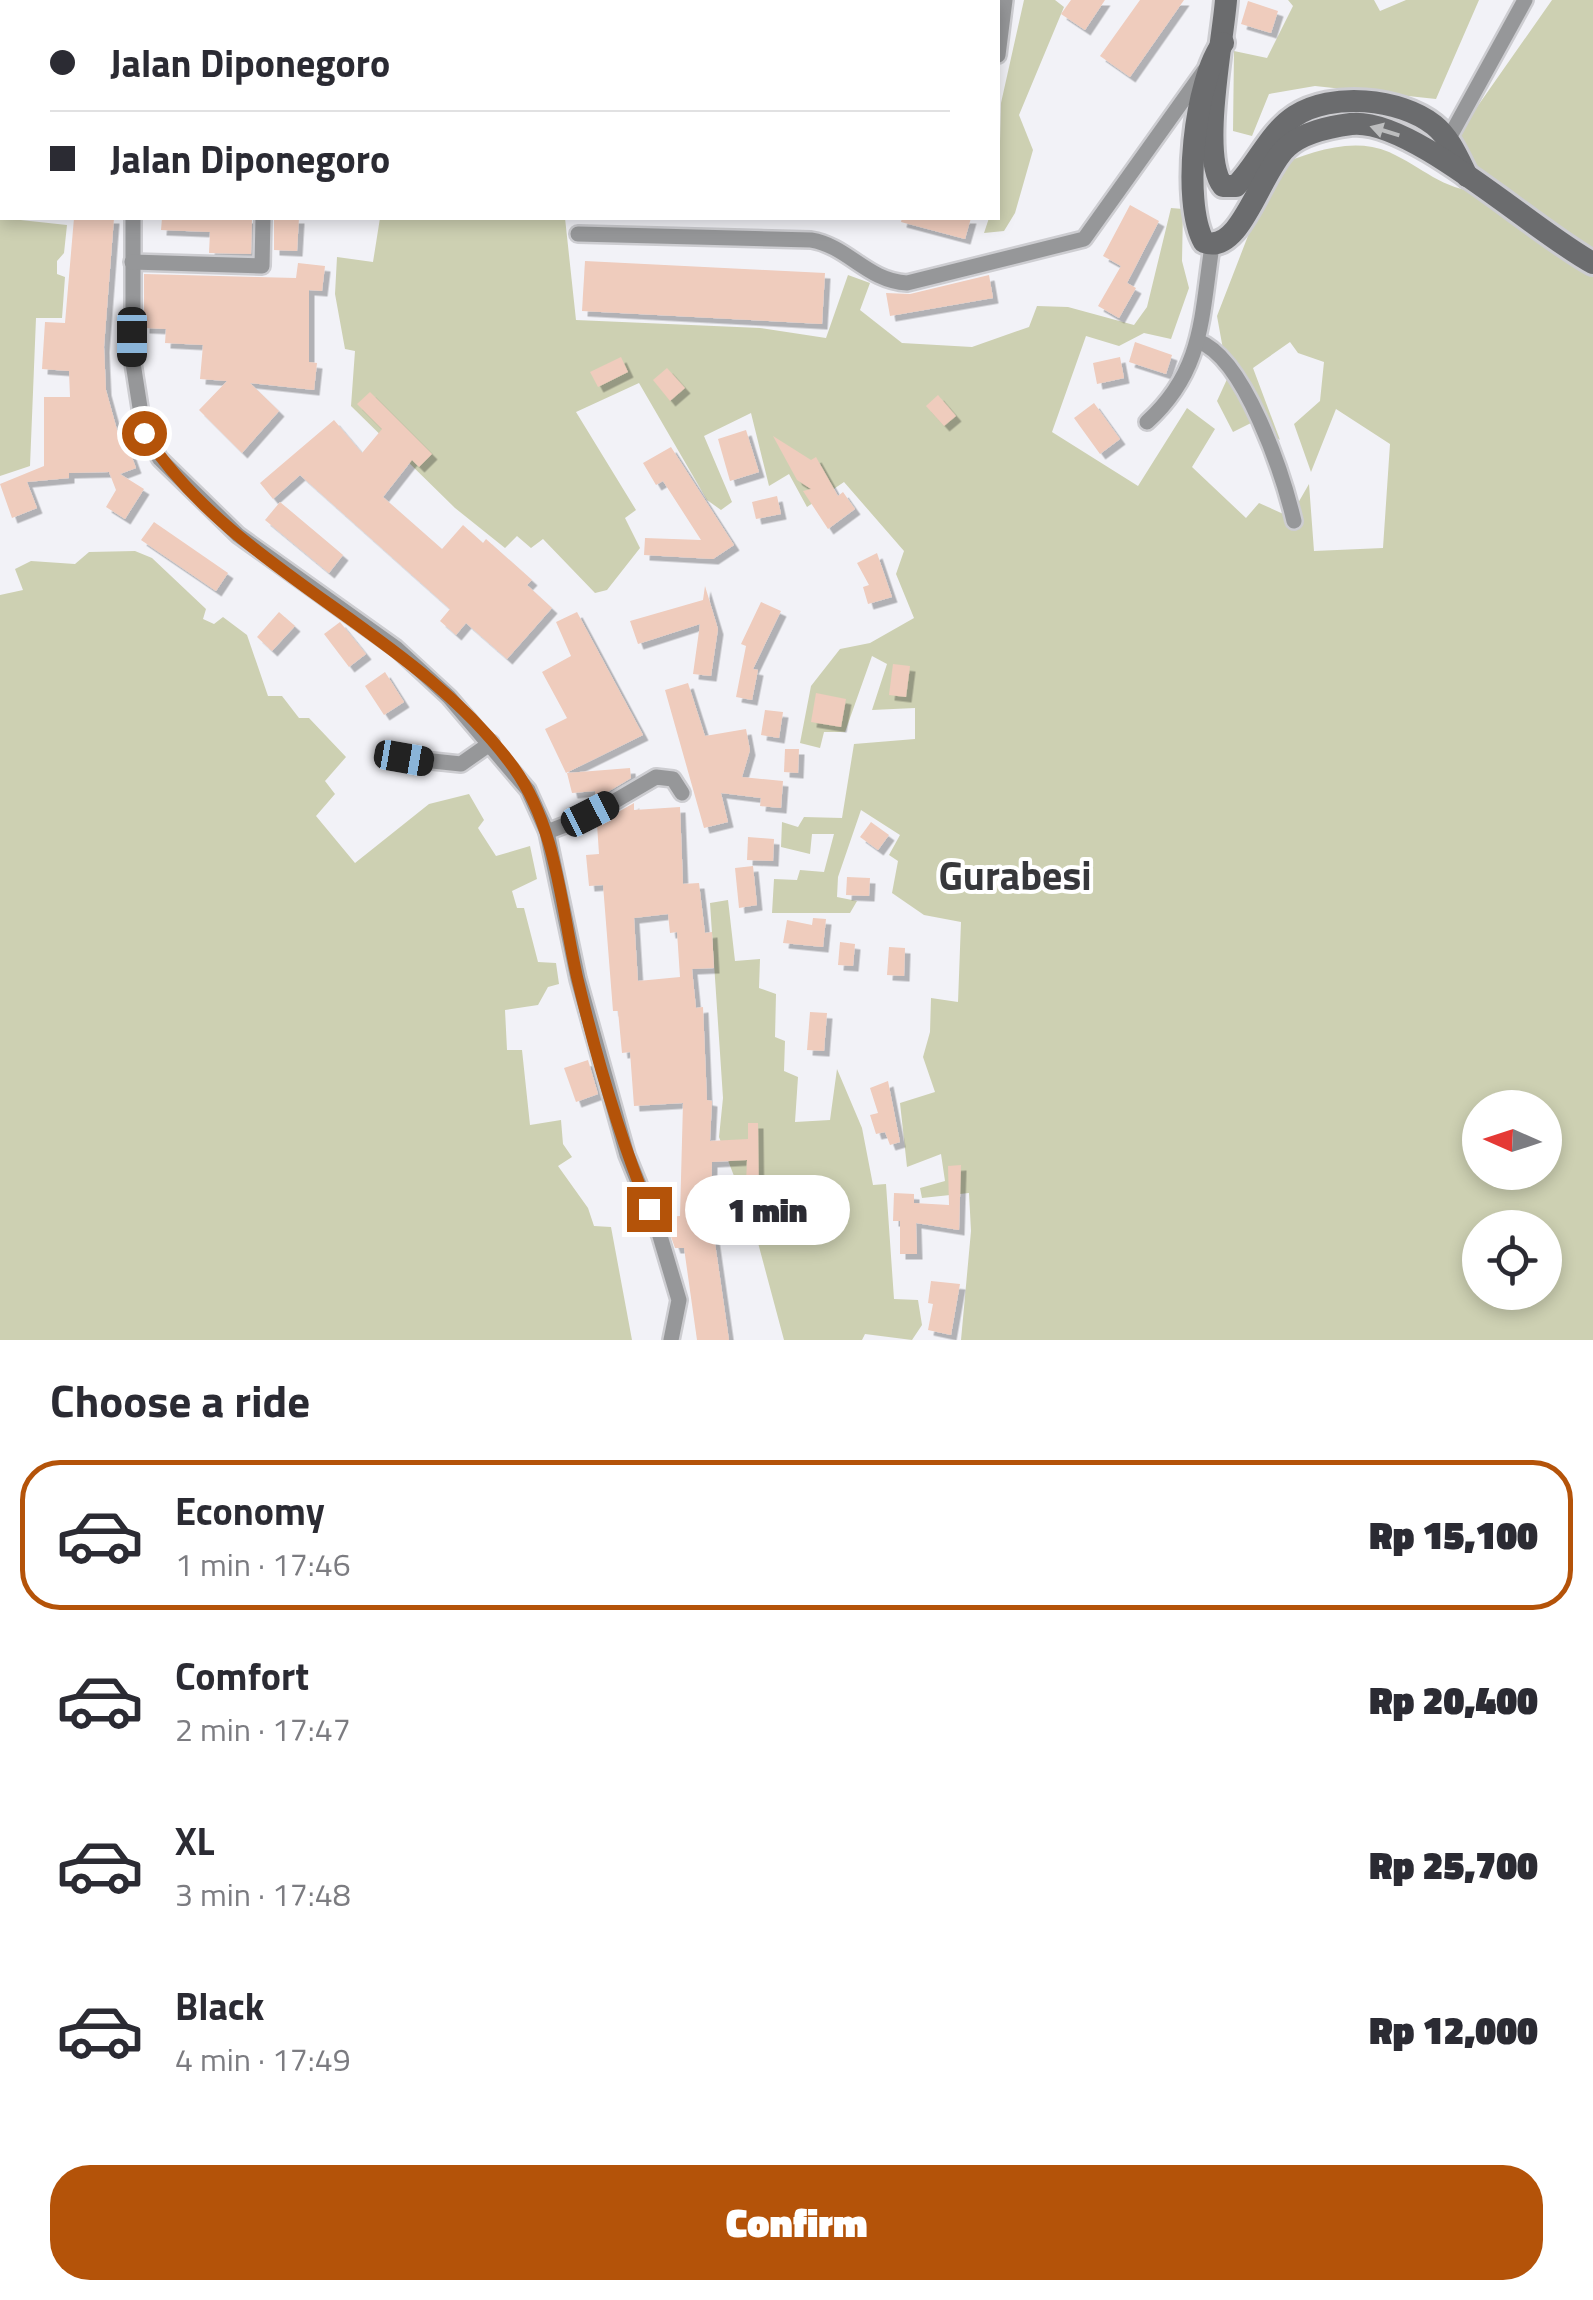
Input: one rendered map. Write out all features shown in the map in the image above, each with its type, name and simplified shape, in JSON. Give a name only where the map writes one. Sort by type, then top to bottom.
[{"type":"street","points":[[1000,31],[1005,0]]},
{"type":"street","points":[[1226,0],[1212,143],[1217,177],[1230,189],[1247,176],[1276,131],[1314,105],[1335,102],[1400,108],[1436,126],[1448,140],[1468,180]]},
{"type":"street","points":[[1448,140],[1525,0]]},
{"type":"street","points":[[578,234],[812,240],[832,247],[887,282],[906,283],[1023,258],[1084,239],[1222,43]]},
{"type":"street","points":[[1206,68],[1194,193],[1199,234],[1212,246]]},
{"type":"street","points":[[1212,246],[1229,240],[1263,178],[1288,144],[1320,130],[1356,124],[1388,129],[1420,145],[1593,262]]},
{"type":"street","points":[[132,220],[136,397],[144,433],[160,458],[238,535],[396,648],[491,743],[528,790],[547,832],[602,1070],[627,1155],[660,1236],[679,1300],[670,1340]]},
{"type":"street","points":[[132,262],[262,266],[263,220]]},
{"type":"street","points":[[1147,422],[1171,400],[1189,372],[1198,340],[1212,246]]},
{"type":"street","points":[[1198,340],[1220,353],[1242,390],[1279,468],[1294,522]]},
{"type":"street","points":[[404,758],[461,764],[491,743]]},
{"type":"street","points":[[547,832],[602,809],[656,777],[673,779],[682,794]]},
{"type":"green space","points":[[1024,0],[1055,0],[1064,7],[1019,115],[1033,150],[1015,213],[1004,231],[984,233],[988,220],[1000,220],[1001,103]]},
{"type":"green space","points":[[1288,0],[1374,0],[1380,11],[1406,0],[1479,0],[1436,99],[1315,86],[1269,94],[1252,136],[1233,131],[1234,51],[1267,58],[1293,6]]},
{"type":"green space","points":[[1552,0],[1593,0],[1593,1340],[961,1340],[971,1231],[969,1193],[922,1198],[920,1188],[945,1181],[941,1154],[907,1167],[900,1103],[935,1092],[923,1057],[930,1032],[931,998],[958,1002],[961,922],[924,915],[892,893],[898,861],[889,855],[900,835],[861,810],[838,877],[837,897],[857,901],[850,913],[772,913],[774,879],[797,880],[800,870],[824,872],[834,834],[812,834],[810,854],[781,847],[782,822],[798,827],[804,817],[842,818],[854,744],[915,739],[915,708],[872,710],[887,664],[872,656],[845,732],[824,732],[820,748],[800,743],[811,686],[840,649],[870,643],[914,618],[896,574],[904,551],[844,482],[807,507],[789,474],[769,486],[751,413],[704,436],[732,502],[721,510],[707,500],[639,383],[576,412],[636,510],[625,518],[640,548],[607,590],[595,593],[543,539],[531,548],[517,536],[505,548],[455,508],[351,406],[355,351],[345,349],[335,294],[337,257],[373,262],[380,220],[565,220],[576,320],[760,328],[826,338],[848,275],[870,283],[860,310],[902,343],[972,347],[1029,327],[1037,306],[1068,307],[1134,325],[1147,307],[1171,208],[1183,209],[1182,261],[1189,288],[1171,339],[1144,333],[1119,346],[1086,336],[1052,432],[1138,486],[1187,408],[1215,429],[1192,467],[1246,518],[1259,503],[1290,517],[1309,484],[1314,551],[1383,548],[1390,444],[1336,409],[1311,472],[1294,424],[1320,401],[1324,362],[1298,353],[1290,342],[1253,368],[1280,440],[1255,421],[1233,432],[1217,401],[1228,377],[1217,316],[1275,166],[1331,148],[1375,147],[1467,190],[1480,192],[1456,137]]},
{"type":"green space","points":[[0,220],[67,225],[64,253],[57,261],[57,274],[65,277],[62,318],[36,318],[30,466],[0,476]]},
{"type":"green space","points":[[135,551],[152,558],[206,609],[203,619],[214,624],[223,617],[247,635],[268,696],[282,696],[299,718],[309,718],[346,757],[325,781],[335,794],[316,816],[355,863],[429,804],[469,794],[484,820],[478,828],[496,856],[530,846],[537,879],[512,891],[517,908],[524,908],[538,962],[556,963],[559,984],[548,987],[538,1005],[505,1010],[507,1050],[522,1050],[530,1125],[561,1120],[563,1144],[572,1157],[558,1166],[588,1208],[594,1226],[611,1227],[632,1340],[0,1340],[0,595],[23,590],[15,569],[31,561],[75,564],[89,552]]},
{"type":"green space","points":[[728,900],[735,961],[760,959],[759,988],[776,994],[775,1037],[785,1041],[784,1071],[798,1077],[795,1122],[830,1120],[837,1069],[862,1128],[873,1185],[886,1184],[894,1299],[918,1300],[922,1325],[912,1340],[865,1334],[862,1340],[784,1340],[754,1228],[719,1137],[723,1098],[710,903]]},
{"type":"building","points":[[1071,0],[1105,0],[1085,30],[1061,14]]},
{"type":"building","points":[[1140,0],[1184,0],[1130,77],[1100,56]]},
{"type":"building","points":[[1248,1],[1278,11],[1271,33],[1241,24]]},
{"type":"building","points":[[1130,205],[1159,221],[1127,283],[1136,288],[1119,318],[1098,306],[1121,266],[1103,256]]},
{"type":"building","points":[[74,220],[114,220],[104,347],[106,390],[119,437],[124,435],[136,468],[120,474],[144,489],[125,519],[106,507],[116,490],[109,472],[69,473],[69,478],[27,482],[37,508],[12,518],[0,484],[44,466],[44,397],[70,397],[69,371],[42,369],[45,322],[65,323]]},
{"type":"building","points":[[162,220],[252,220],[251,254],[209,253],[210,232],[161,230]]},
{"type":"building","points":[[274,220],[299,220],[297,251],[274,250]]},
{"type":"building","points":[[902,220],[970,220],[965,239]]},
{"type":"building","points":[[585,261],[825,273],[822,324],[582,311]]},
{"type":"building","points":[[298,263],[325,266],[322,291],[309,290],[309,362],[317,363],[314,390],[250,383],[279,411],[242,453],[199,410],[227,381],[200,379],[203,345],[165,343],[166,329],[144,328],[144,274],[296,278]]},
{"type":"building","points":[[989,275],[993,298],[890,316],[886,293],[910,294]]},
{"type":"building","points":[[1135,342],[1172,355],[1166,374],[1129,362]]},
{"type":"building","points":[[621,357],[628,372],[598,387],[590,372]]},
{"type":"building","points":[[1120,357],[1124,378],[1097,384],[1093,363]]},
{"type":"building","points":[[667,368],[685,388],[670,401],[653,380]]},
{"type":"building","points":[[370,392],[432,454],[419,467],[412,460],[383,497],[442,549],[463,525],[483,543],[486,539],[532,580],[527,585],[552,608],[507,659],[466,623],[456,635],[440,621],[450,609],[300,475],[273,499],[260,483],[334,420],[362,453],[382,429],[357,404]]},
{"type":"building","points":[[938,395],[956,416],[944,426],[926,406]]},
{"type":"building","points":[[1094,403],[1120,439],[1100,454],[1074,418]]},
{"type":"building","points":[[746,430],[759,472],[730,481],[718,439]]},
{"type":"building","points":[[773,436],[811,460],[816,457],[838,496],[843,492],[855,509],[828,529],[803,491],[811,489],[797,480]]},
{"type":"building","points":[[671,447],[734,545],[713,559],[644,555],[645,538],[701,540],[663,481],[656,485],[643,463]]},
{"type":"building","points":[[777,496],[781,514],[756,519],[752,502]]},
{"type":"building","points":[[280,502],[343,555],[329,573],[265,520]]},
{"type":"building","points":[[154,522],[228,573],[216,591],[141,540]]},
{"type":"building","points":[[877,553],[892,597],[868,604],[863,587],[869,585],[857,563]]},
{"type":"building","points":[[705,586],[718,629],[711,676],[693,674],[700,624],[638,644],[630,621],[703,600]]},
{"type":"building","points":[[761,602],[781,611],[753,669],[758,670],[752,700],[736,697],[746,646],[741,644]]},
{"type":"building","points":[[279,612],[295,626],[272,651],[257,637]]},
{"type":"building","points":[[577,612],[643,735],[566,773],[545,729],[567,718],[542,672],[571,656],[556,622]]},
{"type":"building","points":[[340,622],[366,654],[349,667],[324,634]]},
{"type":"building","points":[[893,664],[910,666],[906,697],[889,695]]},
{"type":"building","points":[[385,672],[404,702],[384,715],[365,686]]},
{"type":"building","points":[[688,683],[705,736],[746,729],[750,750],[742,777],[783,781],[781,808],[760,806],[761,798],[721,793],[728,822],[704,828],[665,690]]},
{"type":"building","points":[[816,693],[846,699],[841,727],[811,722]]},
{"type":"building","points":[[765,710],[783,712],[779,738],[761,735]]},
{"type":"building","points":[[785,749],[799,749],[798,773],[784,772]]},
{"type":"building","points":[[630,768],[631,778],[596,799],[595,791],[572,793],[567,773]]},
{"type":"building","points":[[634,803],[634,810],[680,807],[683,884],[699,883],[705,933],[712,932],[714,968],[692,969],[696,1008],[703,1007],[707,1100],[712,1101],[710,1141],[748,1139],[748,1123],[758,1123],[759,1206],[745,1206],[747,1160],[712,1162],[711,1215],[729,1340],[697,1340],[684,1248],[675,1248],[664,1217],[680,1216],[683,1103],[634,1106],[630,1052],[622,1053],[618,1011],[613,1011],[603,885],[589,886],[586,855],[599,854],[597,824]],"holes":[[[668,914],[670,933],[677,932],[680,977],[638,981],[634,918]]]},
{"type":"building","points":[[871,822],[889,835],[878,850],[860,837]]},
{"type":"building","points":[[748,837],[774,839],[773,861],[747,860]]},
{"type":"building","points":[[753,866],[757,905],[739,908],[735,868]]},
{"type":"building","points":[[847,877],[870,878],[869,896],[846,895]]},
{"type":"building","points":[[813,918],[826,919],[823,947],[783,943],[787,920],[812,925]]},
{"type":"building","points":[[840,942],[855,944],[853,966],[838,965]]},
{"type":"building","points":[[889,947],[905,948],[904,976],[887,975]]},
{"type":"building","points":[[810,1012],[827,1013],[824,1051],[807,1050]]},
{"type":"building","points":[[588,1060],[598,1094],[576,1102],[564,1068]]},
{"type":"building","points":[[888,1081],[900,1142],[890,1145],[885,1132],[876,1134],[870,1115],[878,1113],[870,1088]]},
{"type":"building","points":[[961,1165],[959,1230],[916,1223],[917,1254],[900,1254],[900,1221],[893,1221],[894,1193],[914,1194],[914,1203],[949,1205],[948,1166]]},
{"type":"building","points":[[931,1281],[960,1284],[951,1335],[928,1330],[933,1304],[928,1303]]},
{"type":"district","name":"Gurabesi","points":[[1015,876]]},
{"type":"route","points":[[144,433],[160,458],[238,535],[396,648],[449,697],[511,764],[528,790],[547,832],[578,979],[627,1155],[649,1209]]}]
